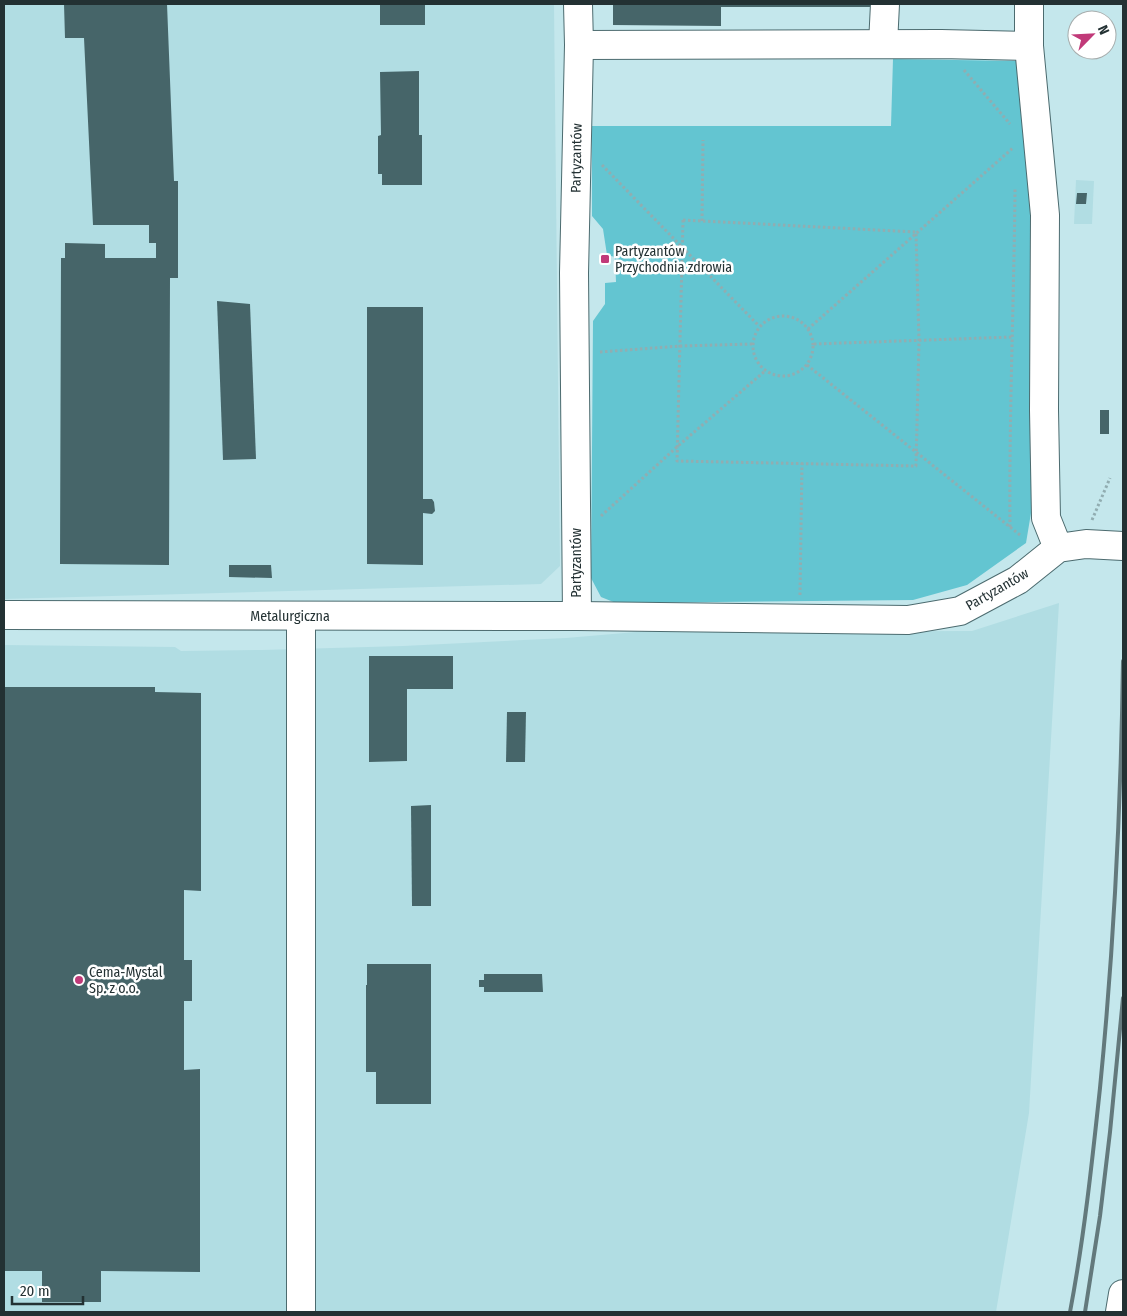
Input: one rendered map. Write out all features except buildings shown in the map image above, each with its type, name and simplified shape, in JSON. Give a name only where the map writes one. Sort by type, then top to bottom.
[{"type":"street","name":"Partyzantów","points":[[578,4],[579,45],[574,273],[577,616],[908,620],[960,611],[1018,580],[1058,548]]},
{"type":"street","points":[[883,44],[885,4]]},
{"type":"street","points":[[1029,4],[1029,46],[1044,215],[1046,518],[1058,548],[1086,544],[1123,546]]},
{"type":"street","points":[[579,45],[954,44],[1029,46]]},
{"type":"street","name":"Metalurgiczna","points":[[4,615],[577,616]]},
{"type":"street","points":[[301,616],[301,1312]]},
{"type":"street","points":[[1120,1312],[1123,1294]]},
{"type":"path","points":[[954,44],[953,57],[1015,130]]},
{"type":"path","points":[[577,139],[759,326]]},
{"type":"path","points":[[702,221],[703,140]]},
{"type":"path","points":[[808,329],[916,232],[1015,147],[1015,156]]},
{"type":"path","points":[[1010,527],[1015,186]]},
{"type":"path","points":[[683,220],[916,232],[919,340],[916,466],[678,461],[683,220]]},
{"type":"path","points":[[775,316],[793,317],[808,329],[814,344],[807,365],[794,374],[780,376],[765,371],[755,359],[752,344],[759,326],[775,316]]},
{"type":"path","points":[[814,344],[1044,336]]},
{"type":"path","points":[[574,354],[680,346],[752,344]]},
{"type":"path","points":[[807,365],[1020,535]]},
{"type":"path","points":[[576,538],[765,371]]},
{"type":"path","points":[[800,619],[802,463]]},
{"type":"path","points":[[1086,544],[1091,522],[1110,478]]},
{"type":"shaded area","points":[[4,4],[554,4],[560,566],[541,584],[4,599]]},
{"type":"shaded area","points":[[893,59],[1018,61],[1033,216],[1031,513],[1026,543],[967,585],[913,600],[616,603],[601,597],[591,578],[593,321],[605,304],[605,283],[616,282],[615,257],[607,255],[603,229],[592,216],[592,126],[891,126]]},
{"type":"shaded area","points":[[1076,180],[1094,181],[1092,224],[1074,224]]},
{"type":"shaded area","points":[[1059,603],[1029,1113],[996,1312],[4,1312],[4,645],[175,647],[181,651],[262,650],[403,646],[566,638],[636,632],[972,631]]},
{"type":"railway","points":[[1070,1312],[1087,1200],[1105,1035],[1116,875],[1123,661]]},
{"type":"railway","points":[[1085,1312],[1100,1216],[1123,998]]},
{"type":"place","name":"Partyzantów Przychodnia zdrowia","points":[[605,259]]},
{"type":"place","name":"Cema-Mystal Sp. z o.o.","points":[[79,980]]}]
